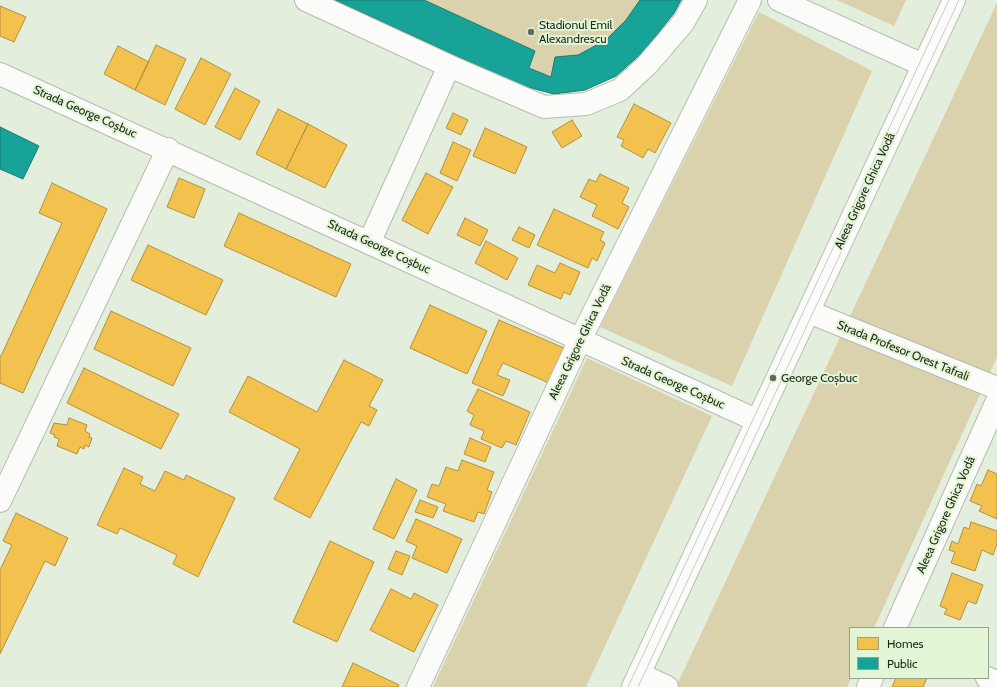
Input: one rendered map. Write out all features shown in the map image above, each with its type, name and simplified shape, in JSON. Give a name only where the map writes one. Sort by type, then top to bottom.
[{"type":"street","points":[[306,0],[544,108],[586,104],[620,90],[647,65],[683,23],[696,0]]},
{"type":"street","name":"Aleea Grigore Ghica Vodă","points":[[418,687],[580,340],[750,0]]},
{"type":"street","points":[[779,0],[923,65]]},
{"type":"street","name":"Aleea Grigore Ghica Vodă","points":[[636,681],[954,0]]},
{"type":"street","points":[[369,243],[449,66]]},
{"type":"street","name":"Strada George Coșbuc","points":[[0,74],[758,421]]},
{"type":"street","points":[[0,501],[168,150]]},
{"type":"street","name":"Strada Profesor Orest Tafrali","points":[[809,312],[997,388]]},
{"type":"street","name":"Aleea Grigore Ghica Vodă","points":[[895,627],[997,401]]},
{"type":"street","points":[[636,681],[667,687]]},
{"type":"shaded area","name":"Stadionul Emil Alexandrescu","points":[[335,0],[681,0],[644,51],[616,76],[585,90],[554,94],[520,85]]},
{"type":"shaded area","points":[[837,0],[906,0],[894,26]]},
{"type":"shaded area","points":[[997,3],[997,357],[874,627],[849,627],[849,679],[851,679],[847,687],[676,687]]},
{"type":"shaded area","points":[[759,12],[872,71],[732,386],[600,327]]},
{"type":"shaded area","points":[[587,358],[712,416],[586,687],[433,687]]},
{"type":"building: Homes","points":[[0,6],[26,17],[14,42],[0,36]]},
{"type":"building: Homes","points":[[156,45],[186,59],[165,105],[135,90]]},
{"type":"building: Homes","points":[[118,46],[149,62],[135,90],[104,74]]},
{"type":"building: Homes","points":[[201,58],[231,74],[205,125],[175,109]]},
{"type":"building: Homes","points":[[235,88],[260,101],[240,140],[215,127]]},
{"type":"building: Homes","points":[[634,104],[671,123],[655,153],[648,149],[643,158],[621,146],[624,140],[617,137]]},
{"type":"building: Homes","points":[[278,109],[308,124],[286,169],[256,154]]},
{"type":"building: Homes","points":[[453,113],[468,120],[461,135],[446,128]]},
{"type":"building: Homes","points":[[572,120],[582,136],[562,148],[552,132]]},
{"type":"building: Homes","points":[[308,124],[347,145],[325,188],[286,169]]},
{"type":"building: Homes","points":[[485,128],[527,147],[515,174],[473,156]]},
{"type":"building: Homes","points":[[453,142],[471,150],[457,181],[440,173]]},
{"type":"building: Homes","points":[[426,173],[453,187],[428,234],[402,220]]},
{"type":"building: Homes","points":[[600,174],[629,188],[622,203],[629,207],[618,229],[592,216],[597,205],[580,197],[589,179],[596,182]]},
{"type":"building: Homes","points":[[179,178],[205,189],[194,218],[167,207]]},
{"type":"building: Homes","points":[[52,183],[107,209],[23,393],[0,383],[0,356],[62,223],[39,213]]},
{"type":"building: Homes","points":[[554,209],[604,232],[600,240],[605,243],[597,261],[592,258],[588,268],[537,245]]},
{"type":"building: Homes","points":[[239,213],[351,264],[336,297],[224,246]]},
{"type":"building: Homes","points":[[465,218],[488,230],[480,246],[457,235]]},
{"type":"building: Homes","points":[[519,227],[535,235],[529,248],[512,240]]},
{"type":"building: Homes","points":[[486,241],[518,258],[507,280],[475,263]]},
{"type":"building: Homes","points":[[148,245],[223,280],[206,315],[131,280]]},
{"type":"building: Homes","points":[[560,263],[580,272],[570,295],[564,292],[561,299],[528,285],[537,265],[555,273]]},
{"type":"building: Homes","points":[[430,305],[487,331],[467,374],[410,348]]},
{"type":"building: Homes","points":[[111,311],[191,348],[173,386],[94,349]]},
{"type":"building: Homes","points":[[499,320],[564,348],[549,383],[503,363],[497,375],[510,380],[503,396],[472,383]]},
{"type":"building: Homes","points":[[344,360],[383,380],[369,406],[377,410],[369,426],[361,422],[310,518],[274,499],[300,449],[229,412],[248,376],[317,412]]},
{"type":"building: Homes","points":[[84,368],[179,414],[161,449],[67,403]]},
{"type":"building: Homes","points":[[478,389],[530,412],[516,445],[506,441],[502,448],[481,439],[484,431],[470,425],[474,415],[467,411]]},
{"type":"building: Homes","points":[[69,418],[87,425],[85,431],[90,434],[89,437],[92,438],[89,447],[85,445],[84,449],[80,447],[77,454],[57,446],[59,439],[50,433],[54,423],[67,425]]},
{"type":"building: Homes","points":[[470,438],[491,447],[485,462],[464,454]]},
{"type":"building: Homes","points":[[462,460],[494,472],[487,490],[492,492],[484,514],[478,512],[474,522],[443,511],[446,504],[427,497],[432,484],[439,486],[446,467],[458,471]]},
{"type":"building: Homes","points":[[124,468],[143,477],[140,484],[155,491],[165,471],[184,480],[186,475],[235,498],[198,577],[173,564],[177,555],[120,528],[117,534],[97,525]]},
{"type":"building: Homes","points":[[988,470],[997,474],[997,519],[979,511],[982,506],[970,501],[977,484],[981,486]]},
{"type":"building: Homes","points":[[396,479],[417,490],[394,539],[373,529]]},
{"type":"building: Homes","points":[[420,500],[438,507],[433,518],[415,512]]},
{"type":"building: Homes","points":[[16,513],[68,538],[55,566],[45,561],[0,654],[0,570],[12,545],[3,541]]},
{"type":"building: Homes","points":[[416,519],[462,539],[447,573],[412,558],[417,546],[406,541]]},
{"type":"building: Homes","points":[[971,522],[997,531],[997,544],[993,555],[982,550],[975,571],[951,563],[955,552],[949,550],[952,541],[958,544],[964,527],[969,529]]},
{"type":"building: Homes","points":[[330,541],[374,562],[337,642],[293,622]]},
{"type":"building: Homes","points":[[396,551],[410,556],[402,575],[388,569]]},
{"type":"building: Homes","points":[[952,573],[983,585],[976,604],[968,601],[960,620],[944,614],[947,609],[940,606]]},
{"type":"building: Homes","points":[[391,589],[411,599],[414,593],[438,605],[414,652],[370,630]]},
{"type":"building: Homes","points":[[353,663],[399,685],[398,687],[342,687]]},
{"type":"building: Homes","points":[[896,679],[927,679],[923,687],[892,687]]},
{"type":"building: Public","points":[[335,0],[424,0],[535,51],[529,68],[551,77],[555,57],[578,55],[606,40],[626,20],[640,0],[681,0],[674,13],[644,51],[616,76],[585,90],[554,94],[520,85]]},
{"type":"building: Public","points":[[0,127],[39,146],[23,179],[0,169]]},
{"type":"tram line","points":[[628,687],[949,0]]},
{"type":"tram line","points":[[638,687],[959,0]]},
{"type":"place","name":"Stadionul Emil Alexandrescu","points":[[531,32]]},
{"type":"place","name":"George Coșbuc","points":[[773,378]]}]
